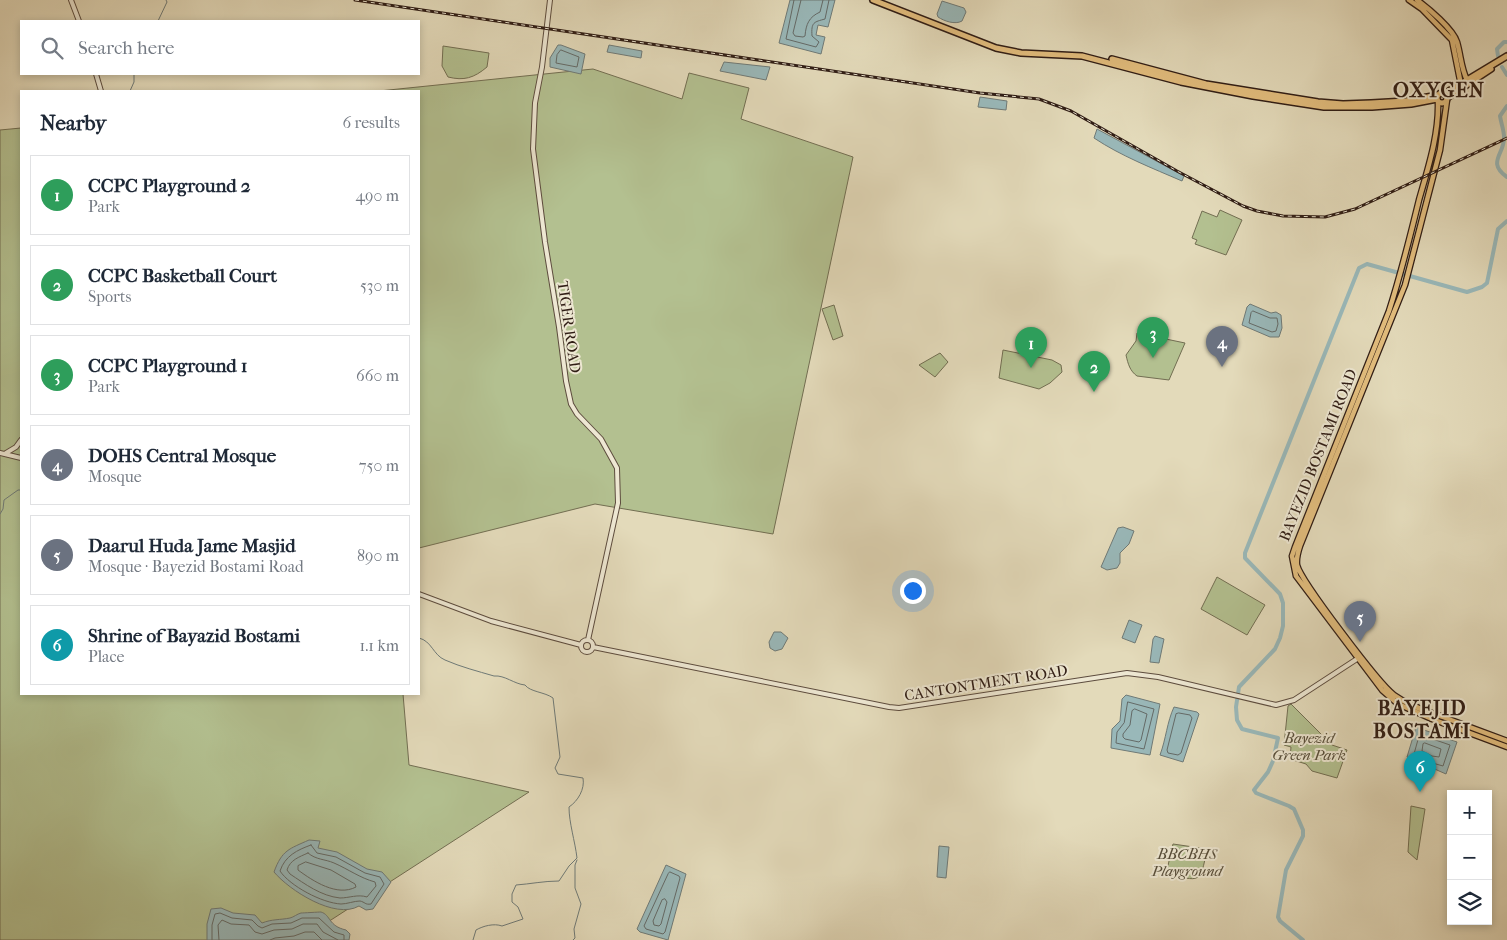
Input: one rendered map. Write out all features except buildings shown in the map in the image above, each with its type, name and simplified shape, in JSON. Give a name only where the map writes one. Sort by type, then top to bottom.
[{"type":"highway","points":[[873,0],[996,48],[1021,53],[1082,56],[1181,82],[1324,107],[1372,108],[1411,104],[1442,98],[1507,60]]},
{"type":"highway","points":[[881,0],[973,37],[1002,46],[1028,51],[1081,53],[1181,78],[1318,102],[1343,104],[1442,98],[1467,80],[1507,56]]},
{"type":"main road","points":[[1409,0],[1422,9],[1452,40],[1461,84]]},
{"type":"main road","points":[[1416,0],[1429,10],[1454,36],[1462,69],[1467,80]]},
{"type":"main road","name":"BAYEZID BOSTAMI ROAD","points":[[1442,98],[1432,151],[1402,269],[1389,311],[1292,556],[1296,576],[1359,658],[1395,695],[1410,704],[1507,741]]},
{"type":"main road","name":"BAYEZID BOSTAMI ROAD","points":[[1442,98],[1440,150],[1406,282],[1297,556],[1297,564],[1308,586],[1382,690],[1398,704],[1507,747]]},
{"type":"street","points":[[71,0],[79,20]]},
{"type":"street","name":"TIGER ROAD","points":[[550,0],[542,67],[535,102],[533,149],[545,242],[571,404],[577,414],[602,439],[616,468],[618,503],[588,640]]},
{"type":"street","points":[[96,75],[101,90]]},
{"type":"street","points":[[6,454],[20,441]]},
{"type":"street","points":[[0,453],[20,458]]},
{"type":"street","points":[[420,594],[491,621],[581,645],[582,649],[586,652],[591,651],[593,647],[592,642],[588,640],[584,641],[581,645]]},
{"type":"street","name":"CANTONTMENT ROAD","points":[[593,647],[889,708],[1127,674],[1158,677],[1276,705],[1290,702],[1359,658]]},
{"type":"green space","points":[[443,46],[489,53],[487,67],[469,78],[448,77],[442,66]]},
{"type":"green space","points":[[593,69],[682,99],[689,73],[749,88],[741,119],[853,157],[773,534],[595,504],[420,548],[420,90],[389,90]]},
{"type":"green space","points":[[20,128],[20,695],[403,695],[409,765],[529,792],[300,940],[0,940],[0,130]]},
{"type":"green space","points":[[1220,210],[1242,220],[1226,255],[1195,244],[1197,240],[1192,238],[1202,211],[1217,217]]},
{"type":"green space","points":[[834,305],[843,336],[833,340],[822,309]]},
{"type":"green space","points":[[1137,333],[1185,343],[1169,380],[1137,376],[1131,370],[1126,355],[1136,341]]},
{"type":"green space","points":[[1003,350],[1052,360],[1061,365],[1062,372],[1050,383],[1039,389],[999,378]]},
{"type":"green space","points":[[940,353],[948,362],[935,377],[919,365]]},
{"type":"green space","points":[[1217,577],[1265,605],[1247,635],[1201,609]]},
{"type":"green space","name":"Bayezid Green Park","points":[[1291,704],[1332,745],[1347,750],[1337,778],[1312,771],[1306,764],[1290,759],[1291,747],[1284,745],[1288,706]]},
{"type":"green space","points":[[1411,806],[1425,809],[1417,860],[1408,852]]},
{"type":"green space","name":"BBCBHS Playground","points":[[1173,844],[1207,849],[1203,869],[1197,878],[1193,879],[1166,874]]},
{"type":"water","points":[[790,0],[835,0],[828,27],[818,25],[816,35],[825,37],[821,54],[779,43]]},
{"type":"water","points":[[942,1],[964,8],[966,12],[962,21],[950,22],[938,17],[937,14]]},
{"type":"water","points":[[558,45],[585,54],[581,74],[550,67],[550,58]]},
{"type":"water","points":[[609,45],[642,51],[641,58],[607,52]]},
{"type":"water","points":[[724,62],[770,67],[766,80],[720,71]]},
{"type":"water","points":[[980,97],[1007,101],[1006,110],[978,107]]},
{"type":"water","points":[[1097,129],[1184,176],[1182,181],[1137,161],[1094,138]]},
{"type":"water","points":[[1250,304],[1281,315],[1282,328],[1279,337],[1270,337],[1242,325],[1247,307]]},
{"type":"water","points":[[1123,527],[1134,531],[1129,544],[1120,553],[1120,563],[1117,568],[1107,570],[1101,567],[1118,528]]},
{"type":"water","points":[[1129,620],[1142,625],[1135,643],[1122,638]]},
{"type":"water","points":[[774,632],[781,632],[788,638],[782,649],[775,651],[770,648],[769,642]]},
{"type":"water","points":[[1155,636],[1164,639],[1159,663],[1150,662]]},
{"type":"water","points":[[1126,695],[1160,704],[1150,755],[1111,748],[1112,729],[1120,721],[1122,699]]},
{"type":"water","points":[[1174,707],[1199,714],[1183,762],[1160,755]]},
{"type":"water","points":[[1416,727],[1457,742],[1446,774],[1430,767],[1429,769],[1407,757]]},
{"type":"water","points":[[309,840],[320,841],[318,848],[337,852],[367,869],[382,872],[391,882],[373,909],[366,910],[359,906],[349,909],[338,909],[326,906],[313,901],[290,887],[274,872],[280,859],[287,851]]},
{"type":"water","points":[[939,846],[949,847],[946,878],[937,877]]},
{"type":"water","points":[[666,865],[686,874],[668,940],[640,932],[637,929]]},
{"type":"water","points":[[221,908],[233,913],[255,915],[262,923],[290,918],[301,913],[321,912],[336,926],[350,934],[349,940],[207,940],[207,924],[211,909]]},
{"type":"waterway","points":[[158,20],[167,2],[166,0]]},
{"type":"waterway","points":[[1498,56],[1497,49],[1504,42],[1507,42]]},
{"type":"waterway","points":[[1502,67],[1507,75]]},
{"type":"waterway","points":[[130,90],[134,82],[134,75]]},
{"type":"waterway","points":[[1507,106],[1500,116],[1504,132],[1504,143],[1497,162],[1501,172],[1507,177]]},
{"type":"waterway","points":[[1303,940],[1280,921],[1278,917],[1286,870],[1303,836],[1303,830],[1294,809],[1256,793],[1254,790],[1268,772],[1273,761],[1278,738],[1242,729],[1237,720],[1236,707],[1239,687],[1275,649],[1283,626],[1283,603],[1280,594],[1245,558],[1245,553],[1359,268],[1367,264],[1467,292],[1482,287],[1487,283],[1498,229],[1507,221]]},
{"type":"waterway","points":[[0,514],[3,509],[4,500],[20,490]]},
{"type":"waterway","points":[[420,638],[427,642],[445,660],[475,671],[506,678],[553,698],[560,757],[555,768],[558,774],[583,778],[580,794],[569,807],[577,858],[559,881],[516,885],[512,894],[512,902],[518,907],[523,919],[502,926],[485,926],[476,930],[473,940]]},
{"type":"waterway","points":[[573,940],[575,938],[574,929],[581,904],[575,888],[575,865],[577,860]]},
{"type":"railway","points":[[355,0],[980,93],[1039,99],[1071,111],[1243,206],[1283,216],[1325,217],[1355,209],[1507,138]]},
{"type":"place","name":"CCPC Playground 1","points":[[1153,358]]},
{"type":"place","name":"DOHS Central Mosque","points":[[1222,367]]},
{"type":"place","name":"CCPC Playground 2","points":[[1031,368]]},
{"type":"place","name":"CCPC Basketball Court","points":[[1094,392]]},
{"type":"place","name":"Daarul Huda Jame Masjid","points":[[1360,642]]},
{"type":"place","name":"Shrine of Bayazid Bostami","points":[[1420,792]]},
{"type":"district","name":"OXYGEN","points":[[1439,90]]},
{"type":"district","name":"BAYEJID BOSTAMI","points":[[1422,720]]}]
